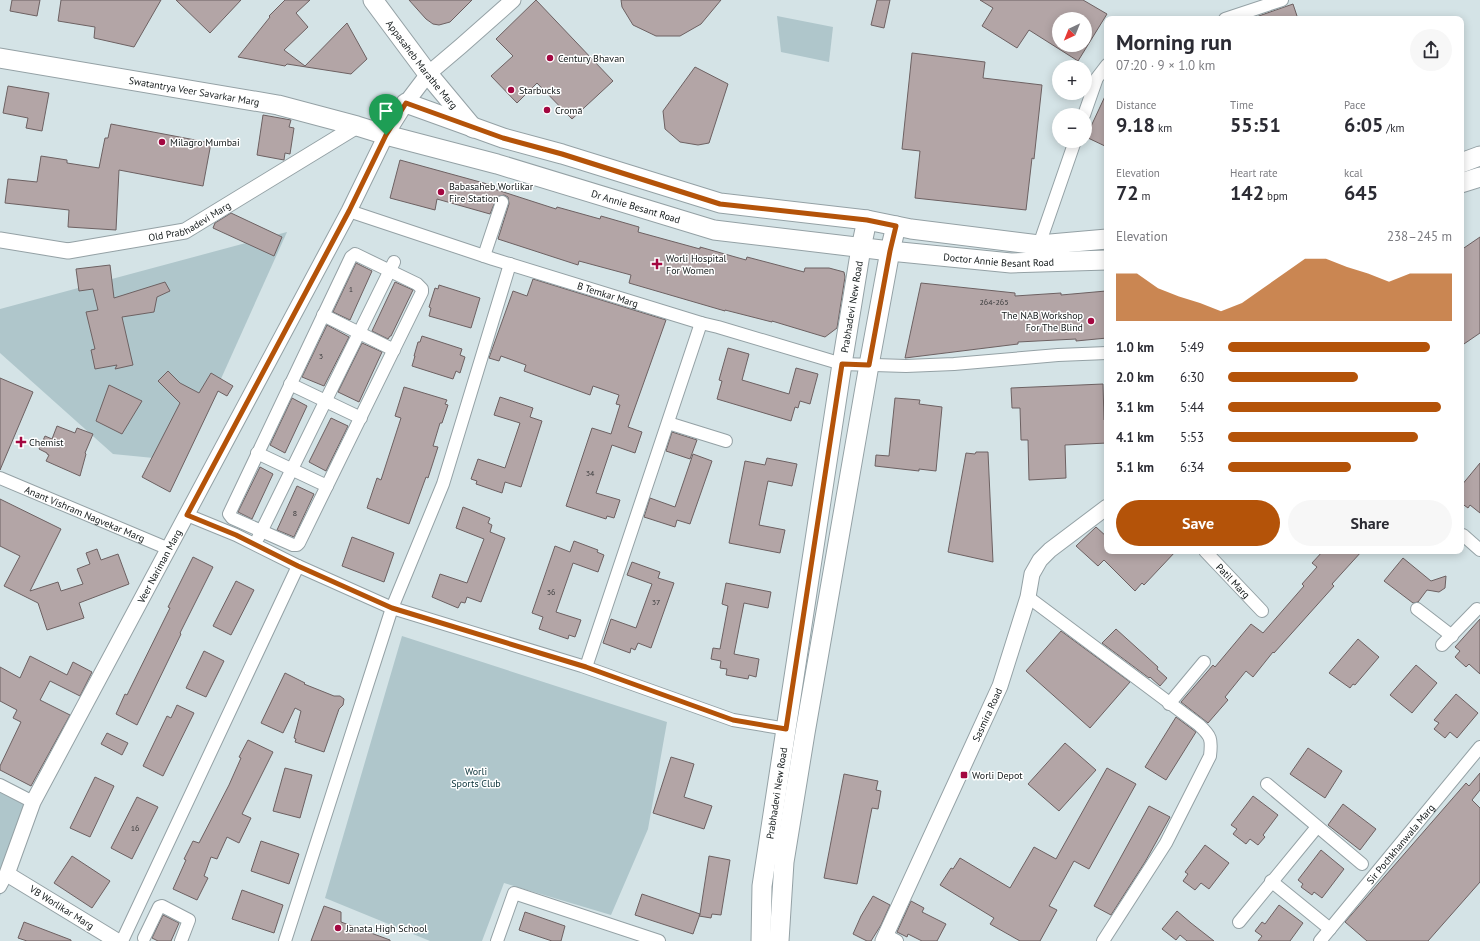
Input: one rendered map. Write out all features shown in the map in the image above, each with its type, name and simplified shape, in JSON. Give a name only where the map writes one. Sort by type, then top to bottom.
[{"type":"main road","name":"Appasaheb Marathe Marg","points":[[373,0],[428,74],[473,128]]},
{"type":"main road","name":"Swatantrya Veer Savarkar Marg","points":[[0,58],[278,105],[386,135]]},
{"type":"main road","points":[[406,103],[503,138],[572,157],[720,204],[867,220],[896,226]]},
{"type":"main road","name":"Dr Annie Besant Road","points":[[386,135],[497,164],[714,230],[890,251]]},
{"type":"main road","points":[[1464,162],[1480,156]]},
{"type":"main road","points":[[1464,182],[1480,177]]},
{"type":"main road","name":"Prabhadevi New Road","points":[[761,941],[762,886],[842,364],[867,220]]},
{"type":"main road","name":"Prabhadevi New Road","points":[[779,941],[784,862],[869,365],[896,226]]},
{"type":"main road","name":"Doctor Annie Besant Road","points":[[896,226],[1039,245],[1104,239]]},
{"type":"main road","name":"Doctor Annie Besant Road","points":[[890,251],[1011,263],[1104,260]]},
{"type":"street","name":"Veer Nariman Marg","points":[[7,874],[33,802],[349,211],[386,135],[406,103],[428,74],[462,46],[513,0]]},
{"type":"street","points":[[1235,16],[1282,0]]},
{"type":"street","points":[[1086,108],[1097,78],[1104,69]]},
{"type":"street","name":"Old Prabhadevi Marg","points":[[0,240],[68,251],[185,231],[357,126]]},
{"type":"street","points":[[1039,245],[1073,148]]},
{"type":"street","points":[[484,256],[502,202]]},
{"type":"street","name":"B Temkar Marg","points":[[349,211],[484,256],[701,323],[842,364],[954,364],[1058,355],[1104,353]]},
{"type":"street","points":[[355,254],[392,266],[422,289],[422,292],[394,350],[299,543],[297,545],[293,545],[232,518],[229,514],[323,314],[353,255],[355,254]]},
{"type":"street","points":[[285,941],[392,608],[443,484],[510,264]]},
{"type":"street","points":[[255,544],[392,266]]},
{"type":"street","points":[[323,314],[394,350]]},
{"type":"street","points":[[586,667],[701,323]]},
{"type":"street","points":[[290,384],[361,418]]},
{"type":"street","points":[[668,423],[726,441]]},
{"type":"street","points":[[257,453],[327,486]]},
{"type":"street","name":"Anant Vishram Nagvekar Marg","points":[[0,478],[169,549]]},
{"type":"street","name":"Sasmira Road","points":[[888,939],[1000,686],[1028,597],[1032,574],[1040,560],[1050,550],[1104,509]]},
{"type":"street","points":[[187,515],[255,544],[298,566],[392,608],[586,667],[733,720],[786,729]]},
{"type":"street","points":[[1464,536],[1480,550]]},
{"type":"street","name":"Patil Marg","points":[[1207,554],[1262,611]]},
{"type":"street","points":[[122,941],[298,566]]},
{"type":"street","points":[[1028,597],[1199,725],[1208,734],[1212,744],[1210,756],[1166,843],[1103,941]]},
{"type":"street","points":[[1418,609],[1452,636]]},
{"type":"street","points":[[1442,645],[1479,609]]},
{"type":"street","points":[[1169,704],[1204,662]]},
{"type":"street","name":"Sir Pochkhanwala Marg","points":[[1320,941],[1480,747]]},
{"type":"street","points":[[1267,784],[1362,864]]},
{"type":"street","points":[[0,785],[33,802]]},
{"type":"street","points":[[1239,922],[1317,826]]},
{"type":"street","points":[[0,887],[7,874]]},
{"type":"street","name":"VB Worlikar Marg","points":[[7,874],[117,941]]},
{"type":"street","points":[[1271,881],[1330,929]]},
{"type":"street","points":[[497,941],[514,893],[659,941]]},
{"type":"street","points":[[128,929],[147,939],[159,907],[162,906],[189,920],[181,941]]},
{"type":"green space","points":[[777,16],[833,27],[829,62],[781,52]]},
{"type":"green space","points":[[287,232],[184,461],[113,454],[0,353],[0,309]]},
{"type":"green space","name":"Worli Sports Club","points":[[402,636],[667,722],[648,829],[611,915],[504,883],[482,941],[430,941],[325,898]]},
{"type":"green space","points":[[0,792],[38,812],[0,896]]},
{"type":"building","points":[[12,0],[40,0],[37,16],[10,11]]},
{"type":"building","points":[[61,0],[161,0],[134,47],[94,38],[95,27],[58,21]]},
{"type":"building","points":[[176,0],[241,0],[210,33]]},
{"type":"building","points":[[285,0],[310,0],[296,13],[308,27],[284,50],[305,66],[347,23],[367,59],[351,74],[287,64],[285,66],[238,57],[270,17],[269,16]]},
{"type":"building","points":[[409,0],[472,0],[450,22],[439,25],[433,24],[426,19]]},
{"type":"building","name":"Century Bhavan","points":[[536,0],[613,81],[572,119],[537,83],[517,103],[491,76],[513,56],[496,39]]},
{"type":"building","points":[[621,0],[721,0],[701,24],[680,36],[656,36],[633,25],[622,7]]},
{"type":"building","points":[[877,0],[890,0],[884,28],[871,25]]},
{"type":"building","points":[[980,0],[1083,0],[1107,14],[1104,16],[1104,19],[1092,38],[1092,12],[1052,12],[1052,45],[1029,30],[1017,48],[982,26],[993,8]]},
{"type":"building","points":[[1293,4],[1297,16],[1259,16]]},
{"type":"building","points":[[1064,52],[1084,52],[1079,60]]},
{"type":"building","points":[[912,53],[985,62],[983,78],[1042,85],[1034,159],[1032,158],[1026,210],[915,198],[920,151],[902,149]]},
{"type":"building","points":[[695,67],[728,84],[709,143],[698,145],[680,142],[665,129],[663,111]]},
{"type":"building","points":[[8,86],[49,93],[42,131],[26,128],[28,118],[3,113]]},
{"type":"building","points":[[1104,98],[1104,146],[1092,140],[1092,124]]},
{"type":"building","points":[[263,115],[291,120],[289,127],[294,128],[290,154],[285,153],[284,160],[257,155]]},
{"type":"building","points":[[111,124],[211,143],[203,186],[119,170],[116,230],[68,227],[69,210],[5,203],[8,179],[37,182],[41,156],[67,160],[67,163],[99,168],[105,138],[108,138]]},
{"type":"building","points":[[400,160],[491,185],[491,188],[556,209],[557,207],[600,219],[601,216],[639,227],[638,232],[700,249],[700,247],[746,260],[747,257],[804,272],[805,268],[829,268],[844,272],[845,277],[837,328],[825,337],[772,321],[725,311],[629,283],[631,275],[579,261],[578,265],[498,239],[509,204],[508,197],[504,195],[497,197],[490,214],[437,199],[435,210],[390,198]]},
{"type":"building","points":[[231,213],[282,237],[274,256],[213,228],[215,223]]},
{"type":"building","points":[[1480,237],[1480,333],[1464,344],[1464,248]]},
{"type":"building","points":[[356,263],[372,271],[350,320],[333,312]]},
{"type":"building","points":[[110,265],[114,298],[165,282],[170,291],[157,297],[154,312],[122,317],[133,365],[115,369],[117,365],[95,369],[91,350],[95,349],[86,312],[98,310],[93,289],[79,291],[76,269]]},
{"type":"building","points":[[533,279],[666,320],[628,427],[642,432],[635,453],[612,445],[596,493],[620,500],[614,518],[607,516],[606,519],[566,506],[592,428],[611,434],[620,405],[616,404],[619,395],[593,386],[590,395],[524,371],[526,365],[501,356],[499,361],[489,358],[513,291],[527,296]]},
{"type":"building","points":[[395,282],[413,290],[391,336],[388,339],[372,331]]},
{"type":"building","points":[[921,283],[1015,293],[1015,296],[1061,293],[1061,295],[1104,291],[1104,338],[1076,341],[1076,339],[1018,342],[1018,344],[905,358]]},
{"type":"building","points":[[439,285],[480,298],[471,328],[429,316],[431,308],[429,307],[435,288],[438,289]]},
{"type":"building","points":[[327,325],[349,337],[324,386],[302,377]]},
{"type":"building","points":[[422,336],[462,349],[460,355],[465,357],[460,373],[456,371],[453,379],[412,366],[418,342],[420,342]]},
{"type":"building","points":[[362,343],[382,352],[359,402],[338,392]]},
{"type":"building","points":[[728,348],[749,354],[742,380],[789,394],[796,368],[818,374],[810,404],[800,401],[798,408],[795,407],[791,421],[717,399],[722,381],[719,380]]},
{"type":"building","points":[[168,371],[180,383],[199,393],[211,373],[233,386],[227,396],[218,391],[170,492],[142,477],[180,403],[158,381]]},
{"type":"building","points":[[0,378],[33,392],[0,470]]},
{"type":"building","points":[[1103,384],[1104,443],[1065,445],[1066,478],[1029,480],[1028,440],[1021,440],[1020,408],[1012,408],[1011,388]]},
{"type":"building","points":[[109,385],[142,401],[122,434],[96,421]]},
{"type":"building","points":[[404,387],[447,400],[445,404],[448,405],[442,423],[440,423],[433,446],[438,447],[428,478],[426,477],[409,524],[367,508],[377,478],[381,480],[401,418],[395,416]]},
{"type":"building","points":[[500,397],[533,408],[530,417],[542,421],[521,487],[505,482],[502,493],[476,484],[477,481],[471,479],[478,459],[505,468],[520,423],[494,415]]},
{"type":"building","points":[[292,398],[307,406],[285,453],[270,445]]},
{"type":"building","points":[[895,398],[920,400],[919,404],[942,407],[936,471],[919,469],[919,471],[875,466],[876,455],[889,456]]},
{"type":"building","points":[[331,418],[348,426],[326,471],[309,462]]},
{"type":"building","points":[[57,426],[75,433],[77,428],[93,434],[85,453],[80,476],[46,461],[49,455],[39,449],[45,436],[52,439]]},
{"type":"building","points":[[672,432],[697,440],[690,459],[666,451]]},
{"type":"building","points":[[976,452],[988,452],[993,562],[948,552],[966,453],[975,454]]},
{"type":"building","points":[[693,454],[712,461],[690,524],[677,520],[675,527],[644,517],[650,498],[675,507]]},
{"type":"building","points":[[767,458],[797,464],[792,486],[768,481],[759,525],[785,530],[780,553],[729,543],[745,461],[765,465]]},
{"type":"building","points":[[1480,463],[1480,513],[1470,505],[1468,508],[1464,505],[1464,482]]},
{"type":"building","points":[[260,467],[273,474],[252,519],[238,512]]},
{"type":"building","points":[[297,486],[314,494],[294,537],[277,530]]},
{"type":"building","points":[[0,499],[61,529],[30,591],[58,582],[61,591],[83,584],[77,569],[90,564],[86,553],[97,549],[101,560],[118,554],[129,584],[79,603],[84,618],[47,630],[38,603],[4,586],[20,556],[0,546]]},
{"type":"building","points":[[463,507],[490,518],[488,523],[492,525],[490,532],[505,538],[481,602],[467,597],[465,603],[461,602],[458,608],[432,597],[440,574],[467,583],[484,539],[456,528]]},
{"type":"building","points":[[1096,527],[1104,534],[1104,554],[1173,554],[1144,585],[1142,583],[1135,591],[1104,560],[1098,566],[1076,546]]},
{"type":"building","points":[[352,537],[394,553],[384,582],[342,566]]},
{"type":"building","points":[[574,541],[598,550],[597,552],[604,555],[598,572],[573,563],[556,612],[581,620],[575,637],[569,635],[568,639],[539,629],[543,617],[532,613],[555,546],[570,552]]},
{"type":"building","points":[[1320,554],[1359,554],[1332,584],[1334,586],[1274,653],[1273,652],[1253,677],[1246,671],[1225,697],[1228,700],[1208,723],[1181,702],[1213,665],[1215,667],[1251,624],[1263,633],[1304,586],[1302,584],[1317,567],[1312,563]]},
{"type":"building","points":[[193,557],[213,567],[137,725],[116,714],[170,608],[168,607]]},
{"type":"building","points":[[1403,558],[1431,581],[1446,576],[1445,588],[1439,592],[1427,590],[1418,602],[1413,603],[1384,581]]},
{"type":"building","points":[[632,562],[660,572],[658,578],[674,583],[651,648],[638,643],[635,650],[631,648],[630,653],[603,643],[611,619],[636,628],[652,584],[627,575]]},
{"type":"building","points":[[236,581],[254,590],[231,635],[213,626]]},
{"type":"building","points":[[726,583],[771,592],[768,608],[744,603],[734,654],[759,659],[756,677],[749,675],[748,679],[726,675],[727,669],[720,668],[721,661],[711,659],[713,648],[720,649],[728,606],[722,604]]},
{"type":"building","points":[[1480,619],[1480,674],[1469,664],[1466,667],[1455,657],[1460,651],[1455,647]]},
{"type":"building","points":[[1116,629],[1158,667],[1157,669],[1167,678],[1160,686],[1150,677],[1149,678],[1102,643]]},
{"type":"building","points":[[1061,631],[1130,682],[1090,728],[1026,671]]},
{"type":"building","points":[[1358,639],[1379,657],[1355,685],[1353,684],[1350,688],[1329,673]]},
{"type":"building","points":[[204,651],[224,661],[206,697],[186,688]]},
{"type":"building","points":[[30,656],[67,675],[73,662],[92,672],[80,696],[50,681],[40,700],[70,715],[31,786],[0,770],[0,766],[21,722],[13,718],[17,710],[0,701],[0,667],[20,678]]},
{"type":"building","points":[[1416,665],[1437,683],[1412,713],[1390,695]]},
{"type":"building","points":[[285,673],[305,683],[304,684],[334,696],[340,696],[344,699],[324,752],[295,742],[296,739],[294,738],[301,711],[295,708],[283,733],[261,723]]},
{"type":"building","points":[[1456,694],[1478,713],[1457,738],[1450,732],[1445,738],[1434,729],[1439,723],[1434,720]]},
{"type":"building","points":[[177,705],[194,713],[163,776],[143,766],[167,716],[171,718]]},
{"type":"building","points":[[1176,717],[1196,732],[1166,780],[1145,767]]},
{"type":"building","points":[[107,733],[128,743],[122,755],[101,744]]},
{"type":"building","points":[[248,740],[273,752],[242,814],[251,818],[239,843],[227,837],[217,859],[211,857],[204,876],[208,878],[197,900],[173,889],[186,860],[184,859],[193,841],[199,843],[229,785],[241,758],[239,757]]},
{"type":"building","points":[[1065,743],[1096,770],[1059,811],[1028,784]]},
{"type":"building","points":[[1308,748],[1342,771],[1325,798],[1290,774]]},
{"type":"building","points":[[671,757],[694,764],[684,797],[712,806],[704,829],[653,813]]},
{"type":"building","points":[[285,768],[312,775],[300,818],[273,811]]},
{"type":"building","points":[[1107,768],[1136,784],[1089,869],[1074,861],[1049,906],[1057,910],[1040,941],[1020,941],[990,924],[994,918],[940,885],[951,868],[953,869],[960,858],[1010,888],[1034,847],[1056,859]]},
{"type":"building","points":[[1480,773],[1480,790],[1472,800],[1480,808],[1480,882],[1428,941],[1367,941],[1345,922],[1466,783],[1469,786]]},
{"type":"building","points":[[844,774],[878,781],[876,790],[881,791],[878,809],[872,808],[857,884],[824,878]]},
{"type":"building","points":[[95,777],[114,786],[90,837],[70,828]]},
{"type":"building","points":[[1253,796],[1278,815],[1263,835],[1265,837],[1258,845],[1250,839],[1246,844],[1233,834],[1237,829],[1231,825]]},
{"type":"building","points":[[137,797],[158,807],[132,859],[111,848]]},
{"type":"building","points":[[1343,804],[1376,829],[1360,850],[1328,825]]},
{"type":"building","points":[[1149,806],[1170,817],[1145,862],[1111,915],[1094,906]]},
{"type":"building","points":[[261,841],[299,854],[289,884],[251,871]]},
{"type":"building","points":[[1205,845],[1229,863],[1209,889],[1201,883],[1195,890],[1183,881],[1188,874],[1185,872]]},
{"type":"building","points":[[1321,850],[1344,869],[1322,898],[1314,892],[1312,895],[1301,887],[1303,884],[1298,880]]},
{"type":"building","points":[[72,856],[110,881],[92,908],[54,883]]},
{"type":"building","points":[[709,856],[730,860],[721,915],[712,914],[711,918],[699,916],[693,934],[635,915],[642,894],[700,914]]},
{"type":"building","points":[[242,890],[283,905],[274,933],[232,919]]},
{"type":"building","points":[[873,896],[890,905],[881,925],[871,941],[867,941],[853,934],[861,916]]},
{"type":"building","points":[[911,901],[924,908],[922,912],[946,924],[937,941],[922,941],[908,934],[907,937],[897,932]]},
{"type":"building","points":[[1279,905],[1303,923],[1290,941],[1258,941],[1262,936],[1255,931],[1262,922],[1265,924]]},
{"type":"building","name":"Janata High School","points":[[324,906],[341,912],[341,922],[390,941],[311,941]]},
{"type":"building","points":[[1177,911],[1214,941],[1187,941],[1180,935],[1176,940],[1162,929]]},
{"type":"building","points":[[525,912],[565,926],[561,941],[552,941],[519,930]]},
{"type":"building","points":[[163,915],[179,923],[171,941],[158,941],[152,938]]},
{"type":"building","points":[[24,922],[71,941],[27,941],[18,938]]},
{"type":"place","name":"Century Bhavan","points":[[550,58]]},
{"type":"place","name":"Starbucks","points":[[511,90]]},
{"type":"place","name":"Cromā","points":[[547,110]]},
{"type":"place","name":"Milagro Mumbai","points":[[162,142]]},
{"type":"place","name":"Babasaheb Worlikar Fire Station","points":[[441,192]]},
{"type":"place","name":"Worli Hospital For Women","points":[[657,264]]},
{"type":"place","name":"The NAB Workshop For The Blind","points":[[1091,321]]},
{"type":"place","name":"Chemist","points":[[21,442]]},
{"type":"place","name":"Worli Depot","points":[[964,775]]},
{"type":"place","name":"Janata High School","points":[[338,928]]},
{"type":"route","points":[[406,103],[503,138],[562,154],[720,204],[867,220],[896,226],[869,365],[842,364],[786,729],[733,720],[586,667],[392,608],[298,566],[236,535],[187,515],[349,211],[386,135],[406,103]]}]
